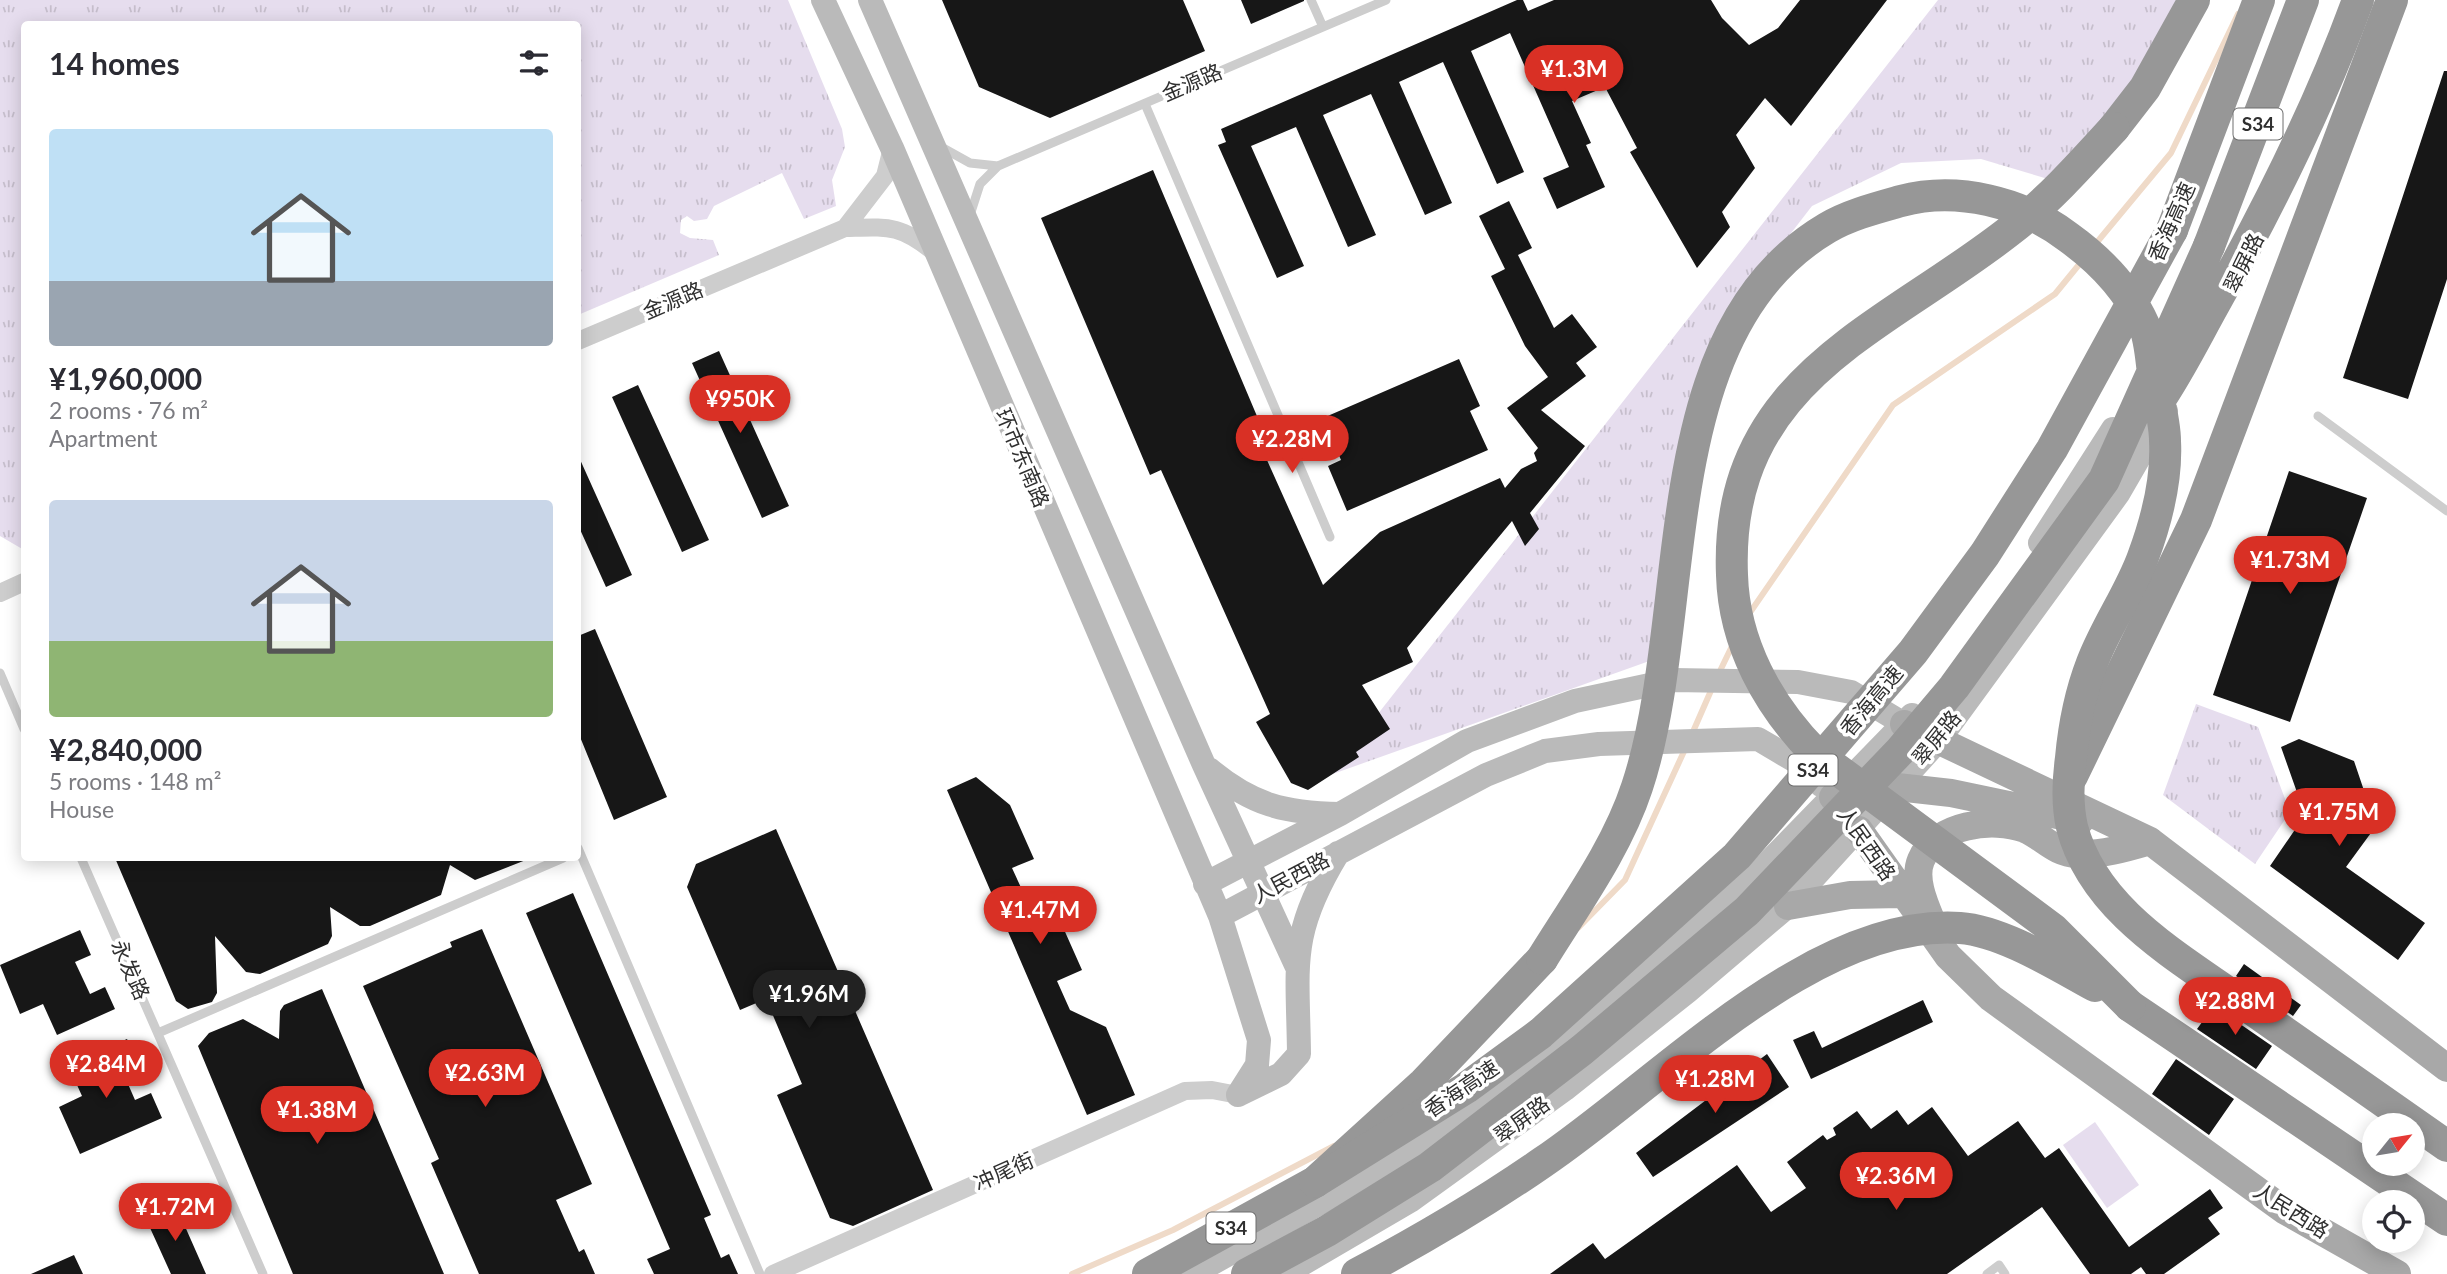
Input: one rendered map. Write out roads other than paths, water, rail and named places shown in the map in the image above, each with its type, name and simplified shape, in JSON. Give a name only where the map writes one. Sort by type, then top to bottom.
[{"type":"highway","points":[[2130,1006],[2053,929],[1815,753],[1789,726],[1750,661],[1737,622],[1731,554],[1736,502],[1746,467],[1762,436],[1789,397],[1859,333],[2012,229],[2062,184],[2145,88],[2194,0]]},
{"type":"highway","name":"香海高速","points":[[1148,1274],[1315,1182],[1466,1088],[1541,1033],[1737,856],[1913,652],[1985,554],[2052,449],[2172,230],[2259,0]]},
{"type":"highway","name":"香海高速","points":[[1247,1274],[1327,1231],[1430,1167],[1582,1050],[1747,911],[1900,751],[1945,698],[2104,480],[2209,246],[2303,0]]},
{"type":"highway","points":[[2104,480],[2166,391],[2238,263],[2331,73],[2358,0]]},
{"type":"highway","points":[[2068,783],[2196,520],[2392,0]]},
{"type":"highway","points":[[1315,1182],[1424,1083],[1542,959],[1597,872],[1636,789],[1656,712],[1695,437],[1725,343],[1754,293],[1790,254],[1830,226],[1870,209],[1913,198],[1949,197],[1996,201],[2050,223],[2113,275],[2145,327],[2165,441],[2159,502],[2144,556],[2089,672],[2076,715],[2068,783],[2072,828],[2091,869],[2125,917],[2447,1146]]},
{"type":"highway","points":[[1357,1274],[1417,1242],[1544,1162],[1755,1001],[1816,965],[1881,937],[1960,928],[1992,935],[2053,963],[2130,1006],[2447,1220]]},
{"type":"main road","name":"环市东南路","points":[[823,0],[892,148],[934,252],[1220,916],[1259,1040],[1256,1065],[1238,1095]]},
{"type":"main road","name":"环市东南路","points":[[870,0],[1203,765],[1296,965]]},
{"type":"main road","name":"翠屏路","points":[[1193,1274],[1327,1199],[1454,1121],[1629,986],[1758,874],[1905,724],[1982,628],[2087,474],[2179,316],[2244,185],[2309,0]]},
{"type":"main road","name":"翠屏路","points":[[1285,1274],[1410,1201],[1553,1097],[1688,991],[1788,906],[1938,741],[2118,494],[2203,348],[2281,187],[2348,0]]},
{"type":"main road","points":[[1205,884],[1340,814],[1467,741],[1575,701],[1673,680],[1798,682],[1851,692],[1938,741],[2150,841],[2441,1058]]},
{"type":"main road","name":"人民西路","points":[[1220,916],[1486,775],[1545,751],[1599,744],[1758,739],[1797,761],[1833,797],[1948,956],[1992,998],[2284,1210],[2397,1274]]},
{"type":"main road","points":[[1203,765],[1236,791],[1272,807],[1306,813],[1340,814]]},
{"type":"main road","points":[[1833,797],[1897,786],[1951,793],[2078,820],[2101,820]]},
{"type":"main road","points":[[1948,956],[1925,906],[1919,877],[1921,860],[1942,836],[1968,826],[2000,824],[2026,830],[2053,849],[2076,854],[2114,852],[2150,841]]},
{"type":"main road","points":[[1238,1095],[1281,1074],[1299,1054],[1296,965],[1299,937],[1307,910],[1338,853]]},
{"type":"main road","points":[[1788,906],[1850,895],[1901,894]]},
{"type":"street","points":[[845,228],[885,176],[892,148]]},
{"type":"street","points":[[845,228],[886,227],[909,232],[934,252]]},
{"type":"street","name":"金源路","points":[[581,340],[845,228]]},
{"type":"street","points":[[0,593],[21,583]]},
{"type":"street","name":"冲尾街","points":[[773,1274],[1185,1091],[1212,1090],[1238,1095]]},
{"type":"lane","points":[[1311,0],[1322,27]]},
{"type":"lane","name":"金源路","points":[[998,166],[1386,0]]},
{"type":"lane","points":[[1145,104],[1330,537]]},
{"type":"lane","points":[[926,131],[959,160],[998,166]]},
{"type":"lane","points":[[973,241],[970,211],[974,197],[980,184],[998,166]]},
{"type":"lane","points":[[2318,416],[2447,511]]},
{"type":"lane","points":[[0,673],[21,722]]},
{"type":"lane","points":[[581,857],[760,1274]]},
{"type":"lane","name":"永发路","points":[[82,861],[263,1274]]},
{"type":"lane","points":[[158,1033],[556,861]]},
{"type":"lane","points":[[1987,1274],[1999,1265],[2006,1274]]},
{"type":"waterway","points":[[2093,247],[2171,153],[2238,14]]},
{"type":"waterway","points":[[1749,614],[1893,405],[2055,294],[2082,261]]},
{"type":"waterway","points":[[1719,673],[1734,642]]},
{"type":"waterway","points":[[1692,734],[1713,686]]},
{"type":"waterway","points":[[1578,928],[1625,880],[1686,747]]},
{"type":"waterway","points":[[1072,1274],[1173,1230],[1334,1146]]}]
